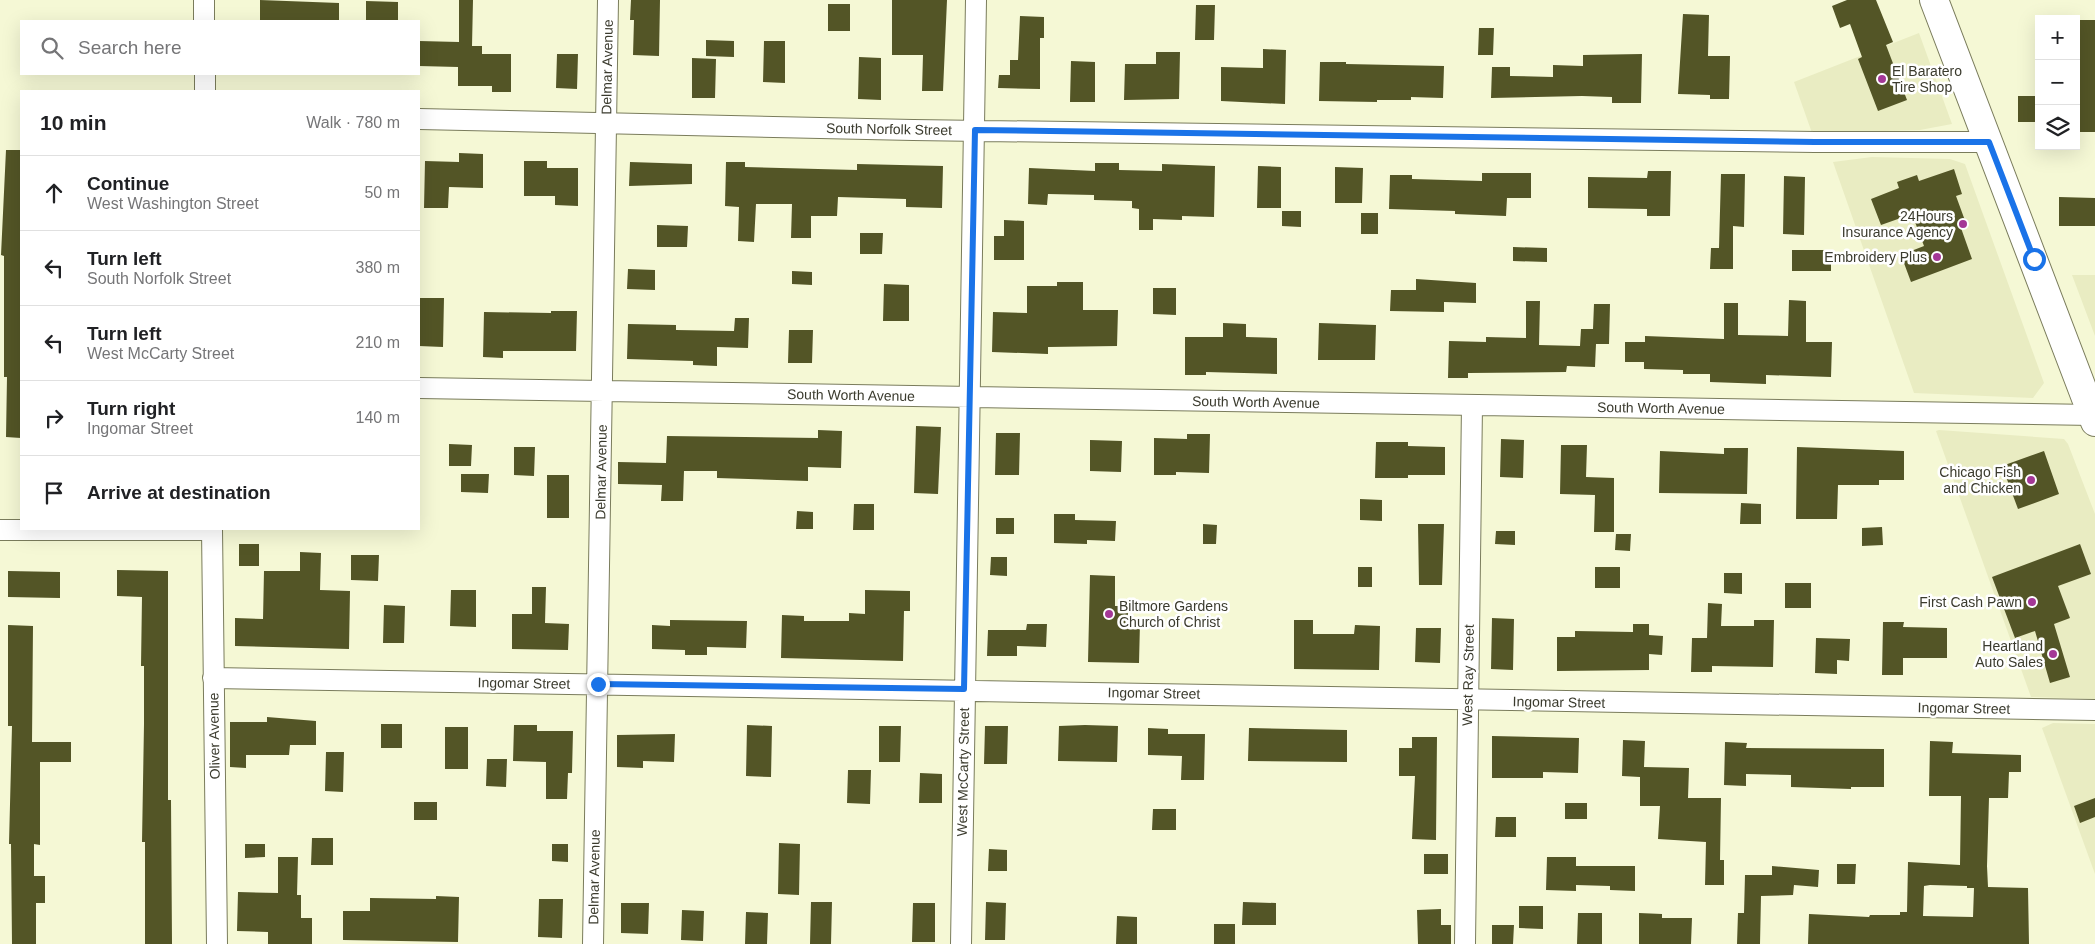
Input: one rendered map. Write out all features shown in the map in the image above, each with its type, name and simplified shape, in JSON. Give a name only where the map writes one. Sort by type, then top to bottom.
[{"type":"main road","points":[[1934,0],[2094,418]]},
{"type":"street","points":[[204,0],[204,20]]},
{"type":"street","name":"Delmar Avenue","points":[[593,944],[608,0]]},
{"type":"street","name":"West McCarty Street","points":[[961,944],[976,0]]},
{"type":"street","points":[[205,75],[206,90]]},
{"type":"street","name":"South Norfolk Street","points":[[420,119],[975,130],[1815,142],[1989,142]]},
{"type":"street","name":"South Worth Avenue","points":[[420,388],[1472,405],[2094,418]]},
{"type":"street","name":"West Ray Street","points":[[1465,944],[1472,405]]},
{"type":"street","points":[[0,530],[20,530]]},
{"type":"street","name":"Oliver Avenue","points":[[212,530],[217,944]]},
{"type":"street","name":"Ingomar Street","points":[[213,678],[964,689],[1467,700],[2095,710]]},
{"type":"shaded area","points":[[1919,33],[1952,124],[1920,130],[1812,133],[1794,82]]},
{"type":"shaded area","points":[[1872,157],[1950,159],[1965,164],[2044,383],[2033,398],[1914,393],[1833,162]]},
{"type":"shaded area","points":[[2072,275],[2095,275],[2095,336]]},
{"type":"shaded area","points":[[1936,431],[2064,439],[2068,444],[2095,514],[2095,699],[2031,697]]},
{"type":"shaded area","points":[[2053,723],[2095,724],[2095,874],[2042,728]]},
{"type":"building","points":[[260,0],[339,3],[339,20],[260,20]]},
{"type":"building","points":[[459,0],[473,0],[472,46],[482,46],[482,54],[511,54],[511,92],[492,92],[492,86],[458,86],[458,67],[420,66],[420,41],[459,42]]},
{"type":"building","points":[[631,0],[660,0],[659,56],[633,55],[634,20],[630,20]]},
{"type":"building","points":[[892,0],[947,0],[943,91],[922,91],[923,55],[892,55]]},
{"type":"building","points":[[1847,0],[1876,0],[1893,42],[1886,45],[1907,100],[1878,111],[1858,59],[1862,57],[1850,24],[1840,28],[1832,6]]},
{"type":"building","points":[[366,1],[398,2],[398,20],[366,20]]},
{"type":"building","points":[[828,4],[850,4],[850,31],[828,31]]},
{"type":"building","points":[[1196,5],[1215,5],[1214,40],[1195,40]]},
{"type":"building","points":[[1683,14],[1709,15],[1708,56],[1730,56],[1729,99],[1710,99],[1710,95],[1678,94]]},
{"type":"building","points":[[1020,16],[1044,17],[1044,38],[1040,38],[1040,89],[998,88],[999,75],[1010,75],[1010,60],[1018,60]]},
{"type":"building","points":[[2080,20],[2095,20],[2095,132],[2080,132]]},
{"type":"building","points":[[1479,28],[1494,28],[1493,55],[1478,55]]},
{"type":"building","points":[[706,40],[734,41],[734,57],[706,56]]},
{"type":"building","points":[[764,41],[785,41],[785,83],[763,82]]},
{"type":"building","points":[[1263,49],[1286,50],[1285,104],[1221,101],[1221,67],[1263,68]]},
{"type":"building","points":[[1156,52],[1180,52],[1179,99],[1124,100],[1125,64],[1156,64]]},
{"type":"building","points":[[557,54],[578,54],[577,89],[556,88]]},
{"type":"building","points":[[1642,54],[1641,103],[1612,103],[1612,97],[1582,96],[1491,98],[1492,67],[1510,67],[1510,76],[1553,77],[1553,65],[1583,66],[1583,55]]},
{"type":"building","points":[[859,57],[881,58],[881,100],[858,99]]},
{"type":"building","points":[[692,58],[716,59],[715,98],[692,98]]},
{"type":"building","points":[[1071,61],[1095,62],[1095,102],[1070,102]]},
{"type":"building","points":[[1320,62],[1444,66],[1443,98],[1411,97],[1411,100],[1377,100],[1377,102],[1319,101]]},
{"type":"building","points":[[2018,96],[2035,96],[2035,122],[2018,122]]},
{"type":"building","points":[[6,150],[20,150],[20,438],[6,437],[7,377],[4,377],[4,256],[1,255]]},
{"type":"building","points":[[459,153],[483,154],[483,188],[449,187],[448,208],[424,208],[425,161],[459,162]]},
{"type":"building","points":[[524,161],[547,161],[547,168],[578,168],[578,206],[555,205],[555,196],[524,196]]},
{"type":"building","points":[[630,162],[692,164],[692,184],[629,186]]},
{"type":"building","points":[[726,162],[745,162],[745,167],[857,170],[857,164],[943,166],[942,208],[906,207],[906,199],[838,197],[837,216],[811,216],[811,238],[791,238],[792,204],[756,204],[754,242],[738,241],[739,207],[725,206]]},
{"type":"building","points":[[1095,163],[1119,163],[1119,170],[1162,171],[1162,164],[1215,166],[1214,217],[1182,216],[1182,220],[1153,219],[1153,230],[1139,230],[1139,209],[1132,208],[1132,201],[1094,200],[1094,195],[1048,194],[1047,205],[1028,204],[1029,168],[1095,171]]},
{"type":"building","points":[[1258,166],[1281,167],[1281,208],[1257,208]]},
{"type":"building","points":[[1335,167],[1363,168],[1362,203],[1335,203]]},
{"type":"building","points":[[1954,169],[1962,194],[1956,196],[1967,226],[1961,228],[1972,259],[1911,282],[1901,255],[1924,246],[1912,214],[1881,225],[1871,199],[1899,188],[1897,182],[1917,175],[1919,181]]},
{"type":"building","points":[[1648,171],[1671,171],[1670,216],[1647,216],[1647,209],[1588,208],[1588,177],[1647,178]]},
{"type":"building","points":[[1482,173],[1531,173],[1531,198],[1507,198],[1506,216],[1455,214],[1455,211],[1389,209],[1390,175],[1412,175],[1412,179],[1482,181]]},
{"type":"building","points":[[1721,174],[1745,174],[1744,227],[1733,226],[1733,269],[1710,269],[1711,248],[1719,248]]},
{"type":"building","points":[[1784,176],[1805,177],[1804,235],[1783,234]]},
{"type":"building","points":[[2059,197],[2095,198],[2095,226],[2059,226]]},
{"type":"building","points":[[1282,211],[1301,211],[1301,227],[1282,226]]},
{"type":"building","points":[[1361,213],[1378,213],[1378,234],[1361,234]]},
{"type":"building","points":[[1004,220],[1024,221],[1024,260],[994,260],[994,236],[1004,236]]},
{"type":"building","points":[[657,225],[688,226],[687,247],[657,247]]},
{"type":"building","points":[[860,233],[883,233],[882,254],[860,254]]},
{"type":"building","points":[[1513,247],[1547,248],[1547,262],[1513,261]]},
{"type":"building","points":[[1792,250],[1831,250],[1831,271],[1792,271]]},
{"type":"building","points":[[628,269],[655,270],[655,290],[627,289]]},
{"type":"building","points":[[792,271],[812,272],[812,285],[792,284]]},
{"type":"building","points":[[1416,279],[1476,283],[1476,303],[1444,302],[1444,312],[1390,311],[1391,290],[1416,290]]},
{"type":"building","points":[[1057,282],[1083,282],[1083,310],[1118,310],[1117,346],[1048,347],[1048,354],[992,352],[993,312],[1027,313],[1027,286],[1057,286]]},
{"type":"building","points":[[884,284],[909,285],[909,321],[883,321]]},
{"type":"building","points":[[1153,288],[1176,288],[1176,315],[1153,314]]},
{"type":"building","points":[[420,298],[444,298],[443,347],[420,346]]},
{"type":"building","points":[[1789,300],[1806,301],[1806,342],[1832,342],[1831,377],[1766,375],[1766,384],[1710,382],[1710,374],[1683,374],[1683,370],[1644,369],[1644,362],[1625,362],[1625,342],[1645,342],[1645,336],[1724,339],[1724,303],[1738,303],[1738,335],[1788,336]]},
{"type":"building","points":[[1526,301],[1540,301],[1539,345],[1580,346],[1581,329],[1593,329],[1594,304],[1610,304],[1609,344],[1596,344],[1595,367],[1567,366],[1566,372],[1468,373],[1468,378],[1448,378],[1449,341],[1486,342],[1486,337],[1526,338]]},
{"type":"building","points":[[551,311],[577,311],[576,351],[503,351],[503,358],[483,357],[484,312],[551,313]]},
{"type":"building","points":[[735,318],[749,318],[748,348],[717,347],[717,366],[693,365],[693,361],[627,359],[628,324],[676,325],[676,330],[734,331]]},
{"type":"building","points":[[1223,323],[1246,324],[1246,337],[1277,338],[1277,374],[1206,372],[1206,375],[1185,375],[1185,337],[1223,337]]},
{"type":"building","points":[[1319,323],[1376,325],[1375,360],[1318,360]]},
{"type":"building","points":[[789,330],[813,330],[812,363],[788,363]]},
{"type":"building","points":[[916,426],[941,427],[938,494],[914,493]]},
{"type":"building","points":[[818,430],[842,431],[841,468],[808,467],[808,481],[717,478],[717,471],[684,471],[683,501],[661,501],[662,485],[618,484],[618,462],[666,463],[667,436],[818,438]]},
{"type":"building","points":[[996,433],[1020,433],[1019,475],[995,475]]},
{"type":"building","points":[[1187,434],[1210,434],[1209,473],[1176,472],[1176,475],[1154,475],[1154,438],[1187,439]]},
{"type":"building","points":[[1501,439],[1524,440],[1523,478],[1500,477]]},
{"type":"building","points":[[1090,440],[1122,441],[1121,472],[1090,471]]},
{"type":"building","points":[[1376,442],[1408,442],[1408,446],[1445,447],[1445,475],[1408,475],[1408,478],[1375,478]]},
{"type":"building","points":[[449,444],[472,445],[471,466],[449,466]]},
{"type":"building","points":[[1561,445],[1587,445],[1586,477],[1614,478],[1614,532],[1594,532],[1595,495],[1560,494]]},
{"type":"building","points":[[514,447],[535,447],[534,476],[514,475]]},
{"type":"building","points":[[1797,447],[1904,451],[1904,480],[1879,480],[1879,485],[1838,485],[1837,519],[1796,519]]},
{"type":"building","points":[[1724,448],[1748,448],[1747,494],[1659,493],[1660,451],[1724,454]]},
{"type":"building","name":"Chicago Fish and Chicken","points":[[2044,451],[2059,494],[2018,509],[2002,466]]},
{"type":"building","points":[[461,474],[489,474],[488,493],[461,492]]},
{"type":"building","points":[[547,475],[569,475],[569,518],[547,518]]},
{"type":"building","points":[[1360,499],[1382,500],[1382,521],[1360,520]]},
{"type":"building","points":[[1741,503],[1761,504],[1761,524],[1740,524]]},
{"type":"building","points":[[854,504],[874,504],[874,530],[853,530]]},
{"type":"building","points":[[797,511],[813,512],[813,529],[796,529]]},
{"type":"building","points":[[1054,514],[1075,514],[1075,520],[1116,521],[1115,541],[1087,540],[1087,544],[1054,543]]},
{"type":"building","points":[[996,518],[1014,518],[1014,534],[996,534]]},
{"type":"building","points":[[1203,524],[1217,525],[1216,544],[1203,544]]},
{"type":"building","points":[[1418,524],[1444,524],[1442,585],[1419,585]]},
{"type":"building","points":[[1882,527],[1883,545],[1862,546],[1862,528]]},
{"type":"building","points":[[1496,531],[1515,531],[1515,545],[1495,544]]},
{"type":"building","points":[[1616,534],[1631,534],[1630,551],[1615,550]]},
{"type":"building","points":[[239,544],[259,544],[259,566],[239,566]]},
{"type":"building","name":"First Cash Pawn","points":[[2080,544],[2091,574],[2058,586],[2070,618],[2054,624],[2070,677],[2050,683],[2035,631],[2015,638],[1992,577]]},
{"type":"building","points":[[300,552],[321,553],[320,590],[350,591],[349,649],[235,646],[235,618],[263,619],[264,571],[300,571]]},
{"type":"building","points":[[351,555],[379,555],[378,581],[351,580]]},
{"type":"building","points":[[991,557],[1007,557],[1007,576],[990,575]]},
{"type":"building","points":[[1358,567],[1372,567],[1372,587],[1358,587]]},
{"type":"building","points":[[1595,567],[1620,567],[1620,588],[1595,588]]},
{"type":"building","points":[[117,570],[168,571],[168,800],[171,800],[172,944],[145,944],[145,842],[142,842],[144,666],[141,666],[142,597],[117,596]]},
{"type":"building","points":[[8,571],[60,572],[60,598],[8,597]]},
{"type":"building","points":[[1724,573],[1742,573],[1742,594],[1724,593]]},
{"type":"building","name":"Biltmore Gardens Church of Christ","points":[[1090,575],[1115,576],[1115,606],[1128,606],[1128,623],[1140,623],[1139,663],[1088,662]]},
{"type":"building","points":[[1785,583],[1811,583],[1811,608],[1785,608]]},
{"type":"building","points":[[532,587],[546,587],[545,623],[569,624],[568,650],[512,649],[512,614],[532,614]]},
{"type":"building","points":[[451,590],[476,590],[476,627],[450,626]]},
{"type":"building","points":[[865,590],[910,591],[910,611],[904,611],[903,661],[781,658],[782,615],[804,616],[804,621],[849,621],[849,613],[865,614]]},
{"type":"building","points":[[1708,603],[1722,604],[1721,626],[1754,626],[1754,620],[1774,620],[1773,667],[1712,666],[1712,672],[1691,672],[1692,638],[1707,638]]},
{"type":"building","points":[[384,605],[405,606],[404,643],[383,643]]},
{"type":"building","points":[[1492,618],[1514,619],[1513,670],[1491,669]]},
{"type":"building","points":[[670,620],[747,621],[746,648],[707,647],[707,655],[685,655],[685,650],[652,649],[652,625],[670,626]]},
{"type":"building","points":[[1294,620],[1313,620],[1313,634],[1354,634],[1355,625],[1380,626],[1379,670],[1294,669]]},
{"type":"building","points":[[1883,622],[1904,622],[1903,627],[1947,628],[1947,658],[1903,658],[1903,675],[1882,675]]},
{"type":"building","points":[[1027,624],[1047,624],[1046,647],[1017,646],[1017,656],[987,656],[988,630],[1026,630]]},
{"type":"building","points":[[1633,624],[1649,624],[1649,635],[1663,636],[1662,655],[1649,654],[1649,670],[1557,671],[1557,637],[1575,637],[1575,631],[1633,632]]},
{"type":"building","points":[[8,625],[33,626],[32,742],[71,742],[71,762],[40,762],[40,845],[34,844],[34,876],[45,876],[45,903],[36,903],[36,944],[12,944],[11,844],[9,844],[12,726],[8,726]]},
{"type":"building","points":[[1416,628],[1441,628],[1440,663],[1415,662]]},
{"type":"building","points":[[1816,638],[1850,639],[1849,661],[1837,660],[1837,674],[1815,673]]},
{"type":"building","points":[[267,717],[316,721],[316,745],[290,745],[289,755],[246,755],[246,768],[230,767],[230,722],[267,722]]},
{"type":"building","points":[[381,724],[402,724],[402,748],[381,748]]},
{"type":"building","points":[[514,725],[537,725],[537,731],[573,731],[572,773],[568,773],[567,799],[546,799],[546,762],[513,761]]},
{"type":"building","points":[[747,725],[772,726],[771,777],[746,776]]},
{"type":"building","points":[[879,726],[901,726],[900,762],[879,762]]},
{"type":"building","points":[[985,726],[1008,726],[1007,764],[984,764]]},
{"type":"building","points":[[1059,726],[1118,726],[1117,762],[1058,761]]},
{"type":"building","points":[[445,727],[468,727],[468,769],[445,769]]},
{"type":"building","points":[[1148,728],[1168,729],[1168,734],[1205,734],[1204,780],[1181,780],[1182,756],[1148,755]]},
{"type":"building","points":[[1249,728],[1347,730],[1347,762],[1248,761]]},
{"type":"building","points":[[675,734],[674,762],[643,761],[643,768],[617,767],[617,735]]},
{"type":"building","points":[[1492,736],[1579,738],[1578,773],[1543,772],[1543,778],[1492,778]]},
{"type":"building","points":[[1412,737],[1437,737],[1436,840],[1412,839],[1415,776],[1399,776],[1399,748],[1412,748]]},
{"type":"building","points":[[1623,740],[1645,741],[1644,767],[1689,768],[1688,798],[1721,798],[1720,860],[1724,860],[1724,885],[1705,885],[1706,842],[1658,839],[1660,806],[1640,806],[1640,777],[1622,776]]},
{"type":"building","points":[[1930,741],[1953,742],[1952,753],[2021,755],[2021,772],[2009,772],[2008,798],[1989,798],[1987,866],[1988,887],[2028,888],[2029,944],[1808,944],[1809,914],[1869,917],[1870,915],[1900,915],[1900,912],[1907,912],[1908,862],[1960,865],[1961,796],[1929,796]],"holes":[[[1924,886],[1967,886],[1967,888],[1974,888],[1973,917],[1923,916]]]},
{"type":"building","points":[[1725,742],[1747,743],[1746,748],[1884,749],[1884,787],[1851,787],[1851,789],[1791,787],[1791,775],[1746,774],[1746,786],[1724,785]]},
{"type":"building","points":[[326,752],[344,752],[343,792],[325,791]]},
{"type":"building","points":[[487,759],[507,759],[506,787],[486,786]]},
{"type":"building","points":[[848,770],[871,770],[870,804],[847,803]]},
{"type":"building","points":[[920,773],[942,774],[942,803],[919,803]]},
{"type":"building","points":[[2095,798],[2095,817],[2080,823],[2074,806]]},
{"type":"building","points":[[414,802],[437,802],[437,820],[414,820]]},
{"type":"building","points":[[1565,803],[1587,803],[1587,819],[1565,819]]},
{"type":"building","points":[[1153,809],[1176,809],[1176,830],[1152,830]]},
{"type":"building","points":[[1496,817],[1516,817],[1516,837],[1495,837]]},
{"type":"building","points":[[312,838],[333,838],[333,865],[311,865]]},
{"type":"building","points":[[779,843],[800,844],[799,895],[778,894]]},
{"type":"building","points":[[245,844],[265,844],[265,857],[245,858]]},
{"type":"building","points":[[552,844],[568,844],[568,862],[552,861]]},
{"type":"building","points":[[989,849],[1007,850],[1007,871],[988,871]]},
{"type":"building","points":[[1424,854],[1448,854],[1448,874],[1424,874]]},
{"type":"building","points":[[278,857],[298,857],[297,895],[301,895],[301,918],[312,918],[312,944],[268,944],[268,932],[237,931],[238,892],[278,893]]},
{"type":"building","points":[[1547,857],[1576,857],[1576,866],[1635,866],[1635,891],[1610,890],[1610,886],[1576,885],[1576,891],[1546,890]]},
{"type":"building","points":[[1837,864],[1856,864],[1855,884],[1837,884]]},
{"type":"building","points":[[1772,866],[1819,870],[1818,887],[1794,885],[1793,895],[1761,896],[1760,944],[1737,944],[1738,913],[1744,913],[1745,875],[1772,875]]},
{"type":"building","points":[[436,896],[459,897],[458,942],[343,940],[343,911],[370,911],[370,898],[436,899]]},
{"type":"building","points":[[539,899],[563,899],[562,938],[538,937]]},
{"type":"building","points":[[811,902],[832,902],[831,944],[810,944]]},
{"type":"building","points":[[986,902],[1006,903],[1005,940],[985,940]]},
{"type":"building","points":[[1243,902],[1276,903],[1276,925],[1242,925]]},
{"type":"building","points":[[621,903],[649,903],[648,934],[621,933]]},
{"type":"building","points":[[913,903],[935,903],[935,942],[912,942]]},
{"type":"building","points":[[1519,906],[1543,906],[1543,929],[1519,928]]},
{"type":"building","points":[[1441,909],[1441,925],[1451,925],[1451,944],[1418,944],[1417,910]]},
{"type":"building","points":[[682,910],[704,911],[703,941],[681,940]]},
{"type":"building","points":[[746,912],[768,913],[767,944],[745,944]]},
{"type":"building","points":[[1578,913],[1602,913],[1602,944],[1577,944]]},
{"type":"building","points":[[1639,913],[1662,914],[1662,918],[1692,918],[1691,944],[1639,944]]},
{"type":"building","points":[[1117,916],[1137,917],[1137,944],[1116,944]]},
{"type":"building","points":[[1214,924],[1235,924],[1235,944],[1214,944]]},
{"type":"building","points":[[1492,925],[1514,925],[1513,944],[1492,944]]},
{"type":"place","name":"El Baratero Tire Shop","points":[[1882,79]]},
{"type":"place","name":"24Hours Insurance Agency","points":[[1963,224]]},
{"type":"place","name":"Embroidery Plus","points":[[1937,257]]},
{"type":"place","name":"Chicago Fish and Chicken","points":[[2031,480]]},
{"type":"place","name":"First Cash Pawn","points":[[2032,602]]},
{"type":"place","name":"Biltmore Gardens Church of Christ","points":[[1109,614]]},
{"type":"place","name":"Heartland Auto Sales","points":[[2053,654]]},
{"type":"route","points":[[598,684],[964,689],[975,130],[1815,142],[1989,142],[2034,259]]}]
